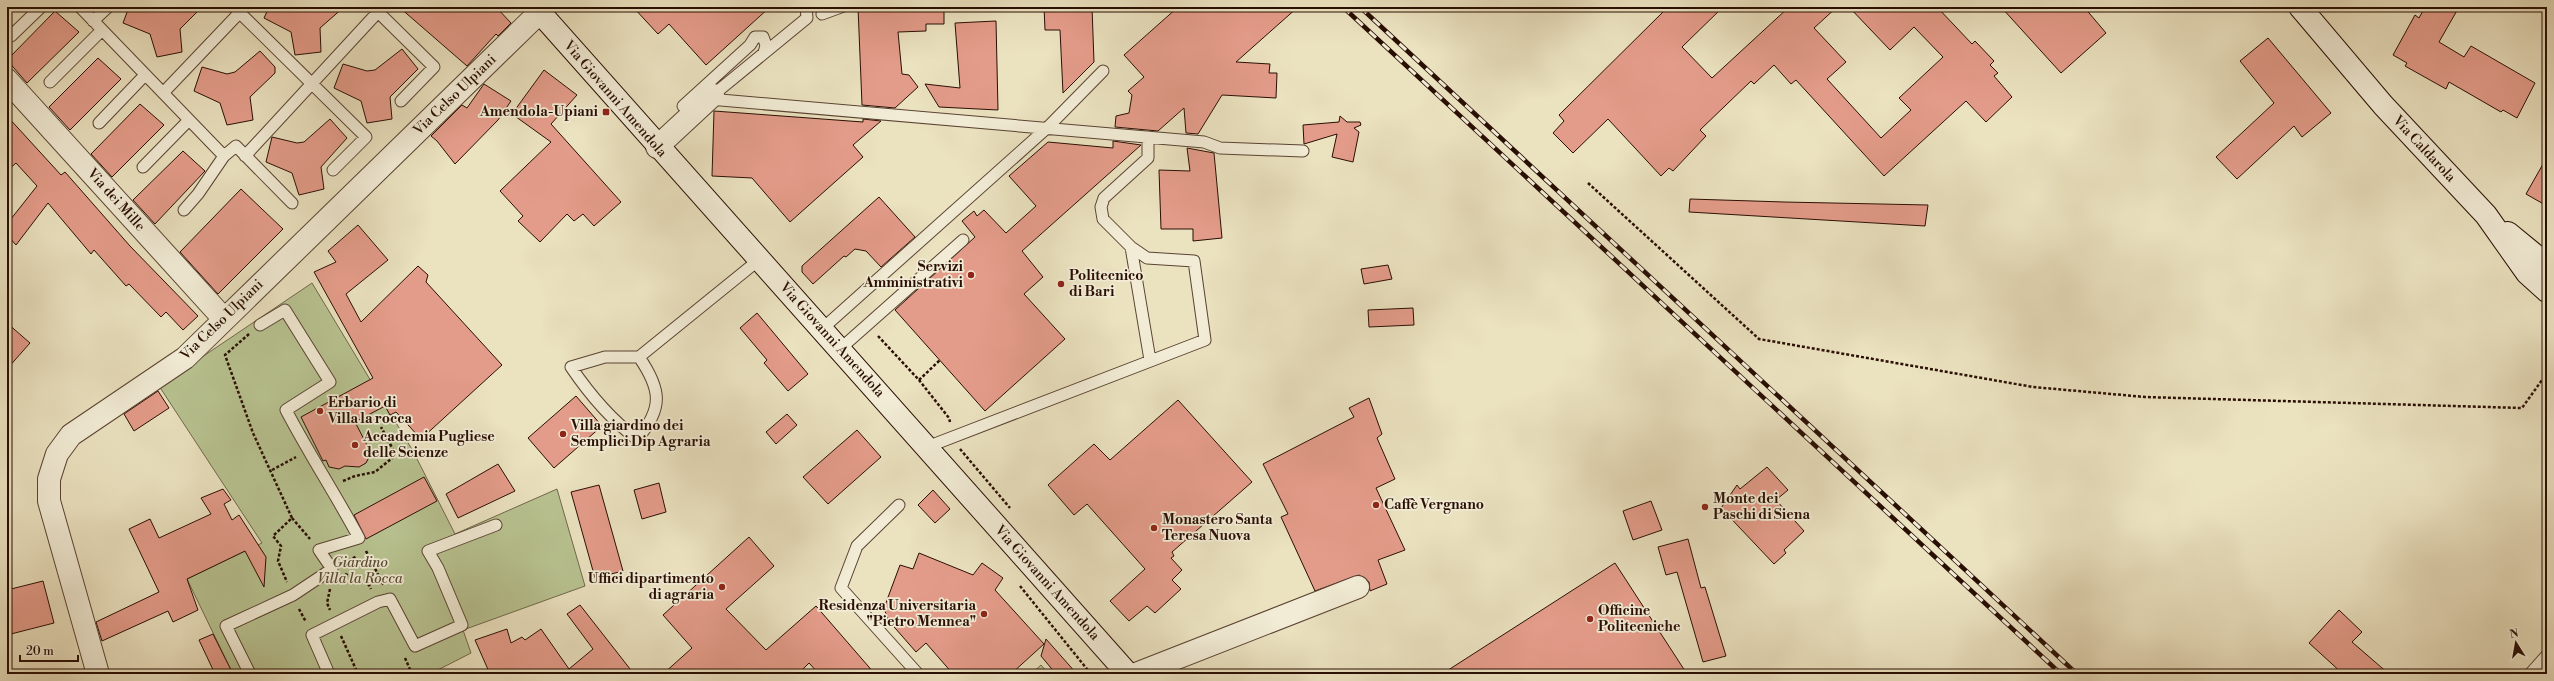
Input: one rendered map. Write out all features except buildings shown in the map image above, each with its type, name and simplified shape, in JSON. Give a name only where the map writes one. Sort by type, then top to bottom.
[{"type":"street","name":"Via Caldarola","points":[[2300,7],[2383,105],[2486,215],[2527,273],[2547,291]]},
{"type":"street","name":"Via Giovanni Amendola","points":[[537,10],[657,147],[760,259],[927,447],[1124,672]]},
{"type":"street","name":"Via Celso Ulpiani","points":[[98,674],[50,501],[49,480],[56,454],[71,435],[185,358],[537,10]]},
{"type":"street","name":"Via dei Mille","points":[[7,80],[224,319]]},
{"type":"street","points":[[657,147],[711,97]]},
{"type":"street","points":[[2486,215],[2547,265]]},
{"type":"street","points":[[1124,672],[1358,587]]},
{"type":"lane","points":[[12,36],[41,7]]},
{"type":"lane","points":[[80,7],[224,156]]},
{"type":"lane","points":[[93,21],[108,7]]},
{"type":"lane","points":[[711,97],[807,18],[806,7]]},
{"type":"lane","points":[[822,14],[841,7]]},
{"type":"lane","points":[[163,93],[239,9],[311,85],[366,137],[333,170]]},
{"type":"lane","points":[[245,156],[311,85],[375,10],[434,67],[401,101]]},
{"type":"lane","points":[[50,82],[102,30]]},
{"type":"lane","points":[[684,106],[750,45],[755,37],[762,37],[764,40],[764,53]]},
{"type":"lane","points":[[822,329],[1047,128],[1103,71]]},
{"type":"lane","points":[[99,123],[145,75]]},
{"type":"lane","points":[[711,97],[1204,142],[1220,148],[1302,151]]},
{"type":"lane","points":[[144,167],[190,120]]},
{"type":"lane","points":[[927,447],[1205,340],[1194,261],[1147,258],[1131,247],[1103,219],[1100,207],[1104,198],[1148,158],[1148,137]]},
{"type":"lane","points":[[184,210],[198,194],[224,156],[236,146],[292,204]]},
{"type":"lane","points":[[840,349],[963,240]]},
{"type":"lane","points":[[1131,247],[1150,360]]},
{"type":"lane","points":[[639,357],[651,374],[657,397],[651,422],[637,439],[618,424],[586,389],[571,367],[605,357],[639,357],[760,259]]},
{"type":"lane","points":[[250,674],[226,626],[293,595],[332,569],[319,550],[359,538],[332,487],[307,450],[286,410],[330,382],[284,310],[260,324]]},
{"type":"lane","points":[[899,505],[857,546],[842,588],[918,674]]},
{"type":"lane","points":[[329,674],[312,635],[378,602],[390,598],[415,646],[462,625],[438,568],[428,551],[496,525]]},
{"type":"lane","points":[[2530,674],[2547,655]]},
{"type":"path","points":[[1588,183],[1759,339],[2033,387],[2145,397],[2522,408],[2547,373]]},
{"type":"path","points":[[260,324],[225,355],[253,433],[272,470],[292,518],[319,550]]},
{"type":"path","points":[[919,380],[940,360]]},
{"type":"path","points":[[332,487],[355,476],[375,472],[396,455],[381,427]]},
{"type":"path","points":[[272,470],[307,450]]},
{"type":"path","points":[[292,518],[273,536],[280,546],[278,562],[312,635]]},
{"type":"path","points":[[359,538],[390,598]]},
{"type":"green space","name":"Giardino Villa la Rocca","points":[[312,283],[413,451],[455,534],[557,489],[585,586],[463,630],[471,653],[430,674],[233,674],[187,579],[262,543],[159,386]]},
{"type":"green space","points":[[1041,665],[1049,674],[1031,674]]},
{"type":"railway","points":[[1343,7],[2061,674]]},
{"type":"railway","points":[[1360,7],[2077,674]]},
{"type":"place","name":"Amendola-Upiani","points":[[606,112]]},
{"type":"place","name":"Servizi Amministrativi","points":[[971,275]]},
{"type":"place","name":"Politecnico di Bari","points":[[1061,284]]},
{"type":"place","name":"Erbario di Villa la rocca","points":[[320,411]]},
{"type":"place","name":"Villa giardino dei Semplici Dip Agraria","points":[[563,434]]},
{"type":"place","name":"Accademia Pugliese delle Scienze","points":[[355,445]]},
{"type":"place","name":"Caffè Vergnano","points":[[1376,505]]},
{"type":"place","name":"Monte dei Paschi di Siena","points":[[1705,507]]},
{"type":"place","name":"Monastero Santa Teresa Nuova","points":[[1154,528]]},
{"type":"place","name":"Uffici dipartimento di agraria","points":[[722,587]]},
{"type":"place","name":"Residenza Universitaria \"Pietro Mennea\"","points":[[984,614]]},
{"type":"place","name":"Officine Politecniche","points":[[1590,619]]}]
